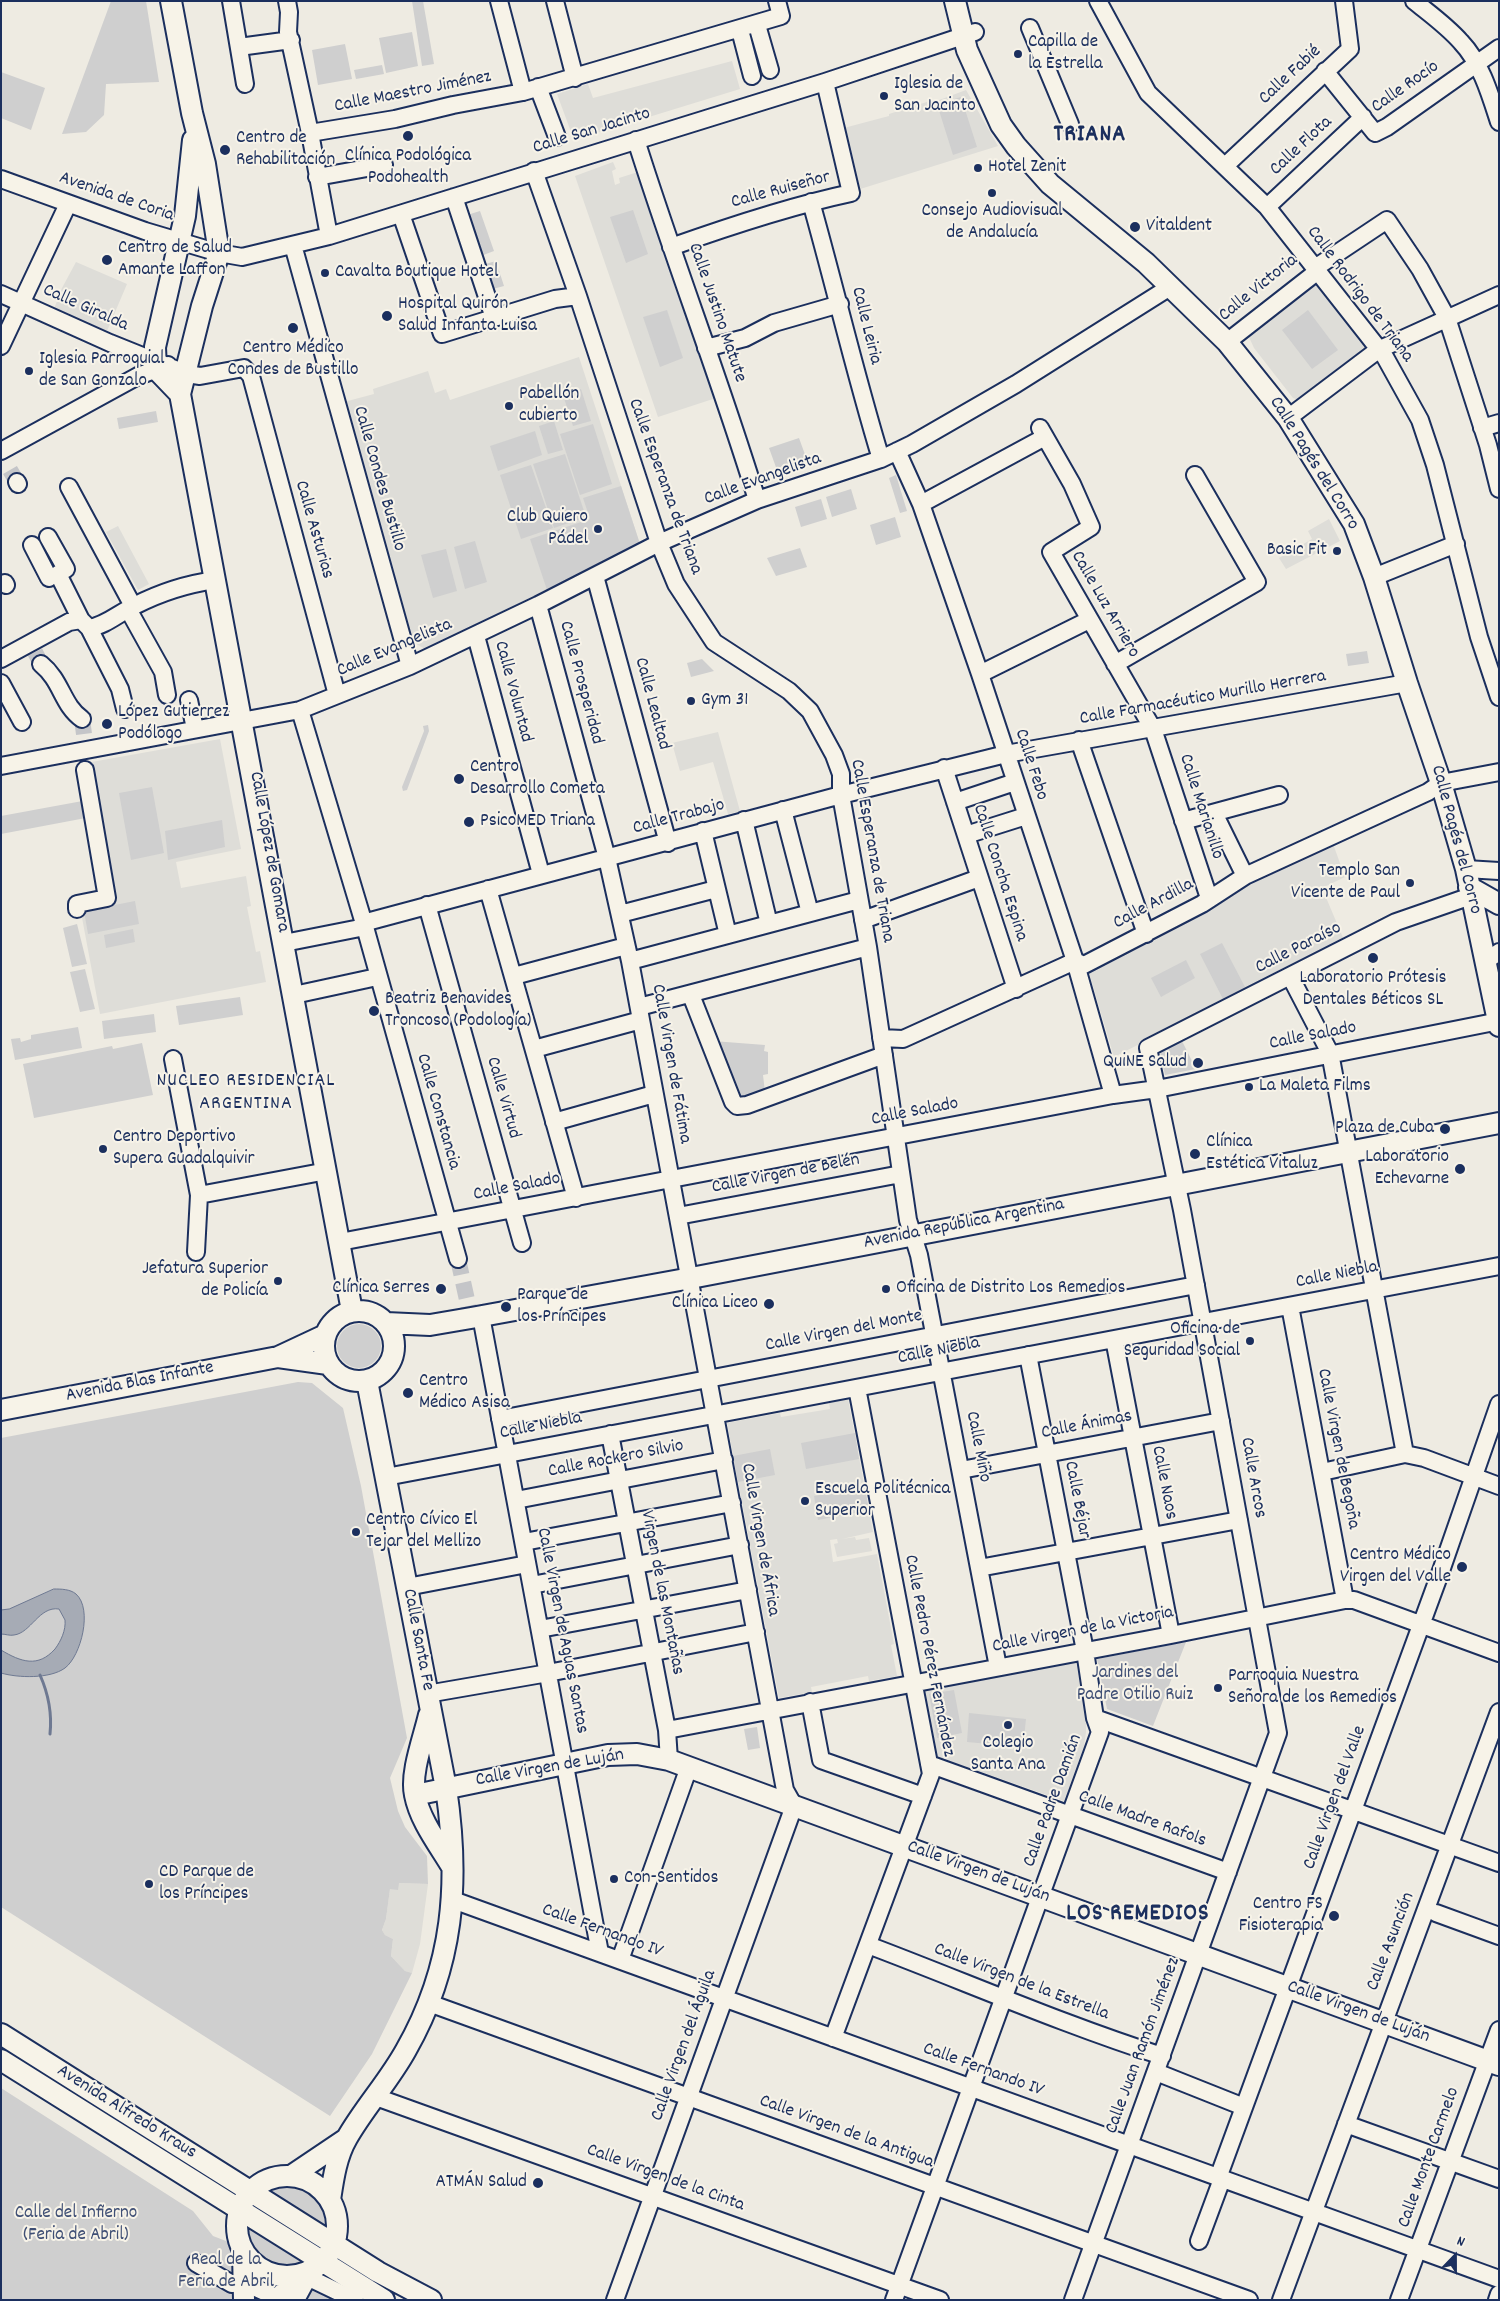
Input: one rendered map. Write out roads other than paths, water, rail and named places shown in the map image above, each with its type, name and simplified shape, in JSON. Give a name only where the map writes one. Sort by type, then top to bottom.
[{"type":"main road","points":[[171,1],[192,114],[205,164],[217,252],[180,394]]},
{"type":"main road","name":"Calle Pagés del Corro","points":[[955,1],[1001,125],[1016,146],[1050,184],[1146,263],[1227,342],[1288,418],[1354,524],[1374,577],[1441,783],[1469,884],[1492,956],[1499,1026]]},
{"type":"main road","points":[[180,394],[159,365],[156,338],[180,242],[188,197],[193,144],[192,114]]},
{"type":"main road","name":"Calle López de Gomara","points":[[180,394],[244,722],[352,1311]]},
{"type":"main road","points":[[1469,884],[1499,904]]},
{"type":"main road","name":"Avenida República Argentina","points":[[386,1323],[430,1325],[481,1316],[691,1278],[1499,1123]]},
{"type":"main road","points":[[352,1311],[365,1311],[376,1315],[386,1323],[393,1337],[394,1353],[389,1366],[380,1375],[367,1381],[356,1382],[345,1379],[335,1373],[328,1364],[323,1350],[325,1335],[331,1324],[340,1315],[352,1311]]},
{"type":"main road","name":"Avenida República Argentina","points":[[394,1353],[430,1325]]},
{"type":"main road","name":"Avenida Blas Infante","points":[[1,1410],[278,1357],[325,1335]]},
{"type":"main road","name":"Avenida Blas Infante","points":[[278,1357],[328,1364]]},
{"type":"main road","name":"Calle Santa Fe","points":[[346,2139],[406,2050],[429,2003],[446,1950],[453,1900],[452,1823],[367,1381]]},
{"type":"main road","points":[[429,1702],[415,1777],[414,1795],[430,1831],[453,1869]]},
{"type":"main road","name":"Calle Virgen de Luján","points":[[414,1795],[608,1755],[637,1754],[669,1760],[1492,2063]]},
{"type":"main road","name":"Avenida Alfredo Kraus","points":[[1,2034],[369,2266],[431,2300]]},
{"type":"main road","name":"Avenida Alfredo Kraus","points":[[1,2060],[239,2210],[310,2271]]},
{"type":"main road","points":[[245,2292],[241,2248],[236,2231],[239,2210],[250,2191],[262,2182],[283,2176],[346,2139]]},
{"type":"main road","points":[[284,2299],[334,2244],[337,2228],[333,2206],[334,2172],[346,2139]]},
{"type":"main road","points":[[213,2168],[245,2178],[300,2177],[318,2186],[333,2206],[351,2246],[369,2266]]},
{"type":"main road","points":[[202,2186],[218,2204],[241,2248],[254,2264],[270,2273],[286,2276],[310,2271],[334,2276],[357,2292],[384,2300]]},
{"type":"street","points":[[231,1],[245,84]]},
{"type":"street","points":[[287,1],[289,12],[288,32],[310,133],[329,236]]},
{"type":"street","points":[[499,1],[530,90],[558,141],[566,162]]},
{"type":"street","points":[[555,1],[575,78]]},
{"type":"street","name":"Calle Rodrigo de Triana","points":[[1098,1],[1148,93],[1267,207],[1385,357],[1420,420],[1435,465],[1479,637],[1499,697]]},
{"type":"street","name":"Calle Fabié","points":[[1225,166],[1319,73],[1350,49],[1344,1]]},
{"type":"street","points":[[1414,1],[1462,42],[1489,90],[1499,122]]},
{"type":"street","name":"Calle Maestro Jiménez","points":[[310,133],[395,119],[453,100],[530,90],[757,25],[779,9]]},
{"type":"street","points":[[757,25],[777,97]]},
{"type":"street","points":[[1030,28],[1070,124]]},
{"type":"street","points":[[740,30],[760,102]]},
{"type":"street","name":"Calle San Jacinto","points":[[217,252],[242,257],[329,236],[825,82],[968,34]]},
{"type":"street","points":[[239,47],[291,40]]},
{"type":"street","points":[[1476,64],[1499,48]]},
{"type":"street","name":"Calle Rocío","points":[[1319,73],[1363,117],[1375,133],[1381,131],[1476,64]]},
{"type":"street","name":"Calle Ruiseñor","points":[[671,247],[722,228],[811,202],[851,194],[825,82]]},
{"type":"street","name":"Calle Flota","points":[[1267,207],[1363,117]]},
{"type":"street","name":"Calle Justino Matute","points":[[636,140],[706,348],[731,414],[757,500]]},
{"type":"street","points":[[193,144],[206,226],[217,252]]},
{"type":"street","points":[[318,177],[384,166]]},
{"type":"street","name":"Calle Esperanza de Triana","points":[[534,171],[578,296],[658,543],[676,584],[714,642],[789,692],[810,711],[834,755],[841,774],[840,794],[868,947],[908,1220],[913,1235]]},
{"type":"street","name":"Avenida de Coria","points":[[1,179],[180,242],[217,252]]},
{"type":"street","points":[[454,197],[494,318]]},
{"type":"street","name":"Calle Leiria","points":[[811,202],[840,304],[862,395],[881,459]]},
{"type":"street","points":[[1,346],[68,204]]},
{"type":"street","points":[[402,214],[441,332],[446,335],[465,327],[555,299],[578,296]]},
{"type":"street","name":"Calle Victoria","points":[[1227,342],[1314,274],[1315,268],[1387,220],[1420,269],[1447,318]]},
{"type":"street","name":"Calle Condes Bustillo","points":[[292,245],[412,669]]},
{"type":"street","name":"Calle Evangelista","points":[[1,766],[85,734],[195,730],[300,710],[412,669],[658,543],[757,500],[881,459],[897,451],[1017,386],[1170,287]]},
{"type":"street","name":"Calle Giralda","points":[[1,294],[159,365]]},
{"type":"street","points":[[1288,418],[1378,350],[1499,296]]},
{"type":"street","points":[[706,348],[745,338],[774,323],[840,304]]},
{"type":"street","points":[[1447,318],[1498,485]]},
{"type":"street","points":[[1,451],[159,365],[189,365]]},
{"type":"street","name":"Calle Asturias","points":[[189,365],[200,376],[244,368],[251,376],[337,695]]},
{"type":"street","points":[[1482,428],[1499,423]]},
{"type":"street","name":"Calle Luz Arriero","points":[[921,504],[1042,433],[1072,484],[1091,527],[1051,552],[1153,729]]},
{"type":"street","name":"Calle Febo","points":[[897,451],[921,504],[980,674],[1074,961],[1113,1095]]},
{"type":"street","points":[[1115,664],[1257,582],[1195,475]]},
{"type":"street","points":[[69,487],[163,672],[167,696]]},
{"type":"street","points":[[48,537],[66,569],[58,574],[120,688],[125,709]]},
{"type":"street","points":[[1374,577],[1456,544]]},
{"type":"street","points":[[32,545],[49,578]]},
{"type":"street","name":"Calle Lealtad","points":[[595,576],[668,843]]},
{"type":"street","points":[[1,659],[35,653],[69,622],[97,627],[130,608],[159,587],[216,580]]},
{"type":"street","name":"Calle Prosperidad","points":[[538,605],[607,858]]},
{"type":"street","points":[[980,674],[1089,620]]},
{"type":"street","name":"Calle Voluntad","points":[[476,636],[541,874]]},
{"type":"street","points":[[35,653],[53,673],[85,734]]},
{"type":"street","points":[[1,683],[22,722]]},
{"type":"street","name":"Calle Farmacéutico Murillo Herrera","points":[[1006,754],[1407,683]]},
{"type":"street","points":[[189,700],[195,730]]},
{"type":"street","name":"Calle Constancia","points":[[300,710],[364,925],[377,977],[458,1259]]},
{"type":"street","name":"Calle Marianillo","points":[[1153,729],[1209,898]]},
{"type":"street","points":[[1079,740],[1146,934]]},
{"type":"street","name":"Calle Trabajo","points":[[284,943],[364,925],[427,905],[541,874],[668,843],[703,831],[840,794],[1006,754]]},
{"type":"street","name":"Calle Concha Espina","points":[[944,768],[1016,989]]},
{"type":"street","points":[[77,909],[77,904],[107,898],[85,770]]},
{"type":"street","points":[[1441,783],[1499,772]]},
{"type":"street","points":[[955,802],[1015,782]]},
{"type":"street","name":"Calle Ardilla","points":[[881,1038],[903,1039],[1074,961],[1084,965],[1202,904],[1245,876],[1428,792],[1441,783]]},
{"type":"street","points":[[1183,821],[1279,794]]},
{"type":"street","points":[[783,810],[810,913]]},
{"type":"street","points":[[1214,813],[1245,876]]},
{"type":"street","points":[[966,835],[1026,816]]},
{"type":"street","points":[[744,820],[769,924]]},
{"type":"street","points":[[703,831],[728,935]]},
{"type":"street","name":"Calle Virgen de Fátima","points":[[607,858],[628,953],[691,1278]]},
{"type":"street","points":[[1469,884],[1499,871]]},
{"type":"street","points":[[863,920],[979,878]]},
{"type":"street","name":"Calle Paraíso","points":[[1148,1048],[1469,884]]},
{"type":"street","points":[[488,889],[576,1198]]},
{"type":"street","points":[[620,914],[716,889]]},
{"type":"street","points":[[514,976],[728,935],[860,900]]},
{"type":"street","name":"Calle Virtud","points":[[427,905],[522,1243]]},
{"type":"street","points":[[534,1049],[691,995],[868,947]]},
{"type":"street","points":[[1290,976],[1330,1053],[1405,1454]]},
{"type":"street","points":[[294,995],[377,977]]},
{"type":"street","points":[[691,995],[733,1102],[737,1106],[747,1105],[884,1055]]},
{"type":"street","name":"Calle Salado","points":[[340,1242],[1113,1095],[1157,1089],[1330,1053],[1498,1022]]},
{"type":"street","name":"Calle Arcos","points":[[1148,1048],[1177,1184],[1278,1733],[1263,1777]]},
{"type":"street","points":[[173,1058],[199,1195],[196,1252]]},
{"type":"street","points":[[554,1122],[654,1094]]},
{"type":"street","points":[[199,1195],[326,1171]]},
{"type":"street","name":"Calle Virgen de Belén","points":[[678,1216],[901,1174]]},
{"type":"street","name":"Calle Miño","points":[[913,1235],[920,1255],[998,1667]]},
{"type":"street","name":"Calle Niebla","points":[[386,1476],[1499,1266]]},
{"type":"street","name":"Calle Virgen de África","points":[[691,1278],[785,1790],[794,1806]]},
{"type":"street","name":"Calle Virgen del Monte","points":[[500,1419],[1196,1285]]},
{"type":"street","name":"Calle Virgen de Begoña","points":[[1290,1306],[1345,1600]]},
{"type":"street","name":"Calle Virgen de Aguas Santas","points":[[481,1316],[600,1953]]},
{"type":"street","name":"Calle Naos","points":[[1114,1339],[1171,1635]]},
{"type":"street","name":"Calle Béjar","points":[[1028,1355],[1085,1651]]},
{"type":"street","name":"Calle Pedro Pérez Fernández","points":[[833,2038],[931,1774],[856,1388]]},
{"type":"street","name":"Calle Virgen del Valle","points":[[1199,2241],[1287,1986],[1353,1811],[1499,1404]]},
{"type":"street","name":"Calle Ánimas","points":[[961,1470],[1221,1421]]},
{"type":"street","name":"Virgen de las Montañas","points":[[610,1434],[667,1730],[669,1760]]},
{"type":"street","points":[[1322,1472],[1405,1454],[1424,1458],[1499,1486]]},
{"type":"street","name":"Calle Rockero Silvio","points":[[516,1500],[724,1460]]},
{"type":"street","points":[[524,1542],[732,1503]]},
{"type":"street","points":[[979,1568],[1239,1520]]},
{"type":"street","points":[[532,1585],[740,1545]]},
{"type":"street","points":[[407,1587],[527,1564]]},
{"type":"street","points":[[540,1629],[748,1590]]},
{"type":"street","name":"Calle Virgen de la Victoria","points":[[667,1730],[1171,1635],[1345,1600],[1354,1600],[1499,1653]]},
{"type":"street","points":[[429,1702],[548,1673],[756,1632]]},
{"type":"street","name":"Calle Padre Damián","points":[[897,2292],[1100,1732],[1095,1718],[1085,1651]]},
{"type":"street","points":[[810,1702],[821,1760],[923,1796]]},
{"type":"street","name":"Calle Asunción","points":[[1281,2300],[1499,1712]]},
{"type":"street","points":[[1095,1718],[1499,1863]]},
{"type":"street","name":"Calle Madre Rafols","points":[[929,1764],[1228,1872]]},
{"type":"street","points":[[620,1960],[689,1768]]},
{"type":"street","name":"Calle Juan Ramón Jiménez","points":[[1073,2300],[1263,1777]]},
{"type":"street","name":"Calle Virgen del Águila","points":[[615,2300],[794,1806]]},
{"type":"street","name":"Calle Fernando IV","points":[[453,1900],[1499,2280]]},
{"type":"street","points":[[1436,1913],[1499,1936]]},
{"type":"street","name":"Calle Virgen de la Estrella","points":[[868,1945],[1004,1997],[1059,2021],[1162,2056]]},
{"type":"street","name":"Calle Virgen de la Antigua","points":[[429,2003],[1249,2300]]},
{"type":"street","name":"Calle Monte Carmelo","points":[[1399,2300],[1450,2161],[1492,2063],[1499,2030]]},
{"type":"street","points":[[1156,2072],[1244,2107]]},
{"type":"street","name":"Calle Virgen de la Cinta","points":[[376,2097],[652,2196],[897,2292],[940,2300]]},
{"type":"street","points":[[1346,2124],[1499,2179]]},
{"type":"street","points":[[196,2264],[245,2292],[284,2299]]},
{"type":"street","points":[[1497,2300],[1499,2294]]},
{"type":"waterway","points":[[40,1675],[49,1704],[50,1734]]},
{"type":"tunnel","points":[[10,470],[17,482]]},
{"type":"tunnel","points":[[35,652],[41,664]]},
{"type":"tunnel","points":[[82,719],[84,734]]},
{"type":"tunnel","points":[[458,1259],[471,1318]]},
{"type":"place","name":"Capilla de la Estrella","points":[[1018,54]]},
{"type":"place","name":"Iglesia de San Jacinto","points":[[884,96]]},
{"type":"place","name":"Clínica Podológica Podohealth","points":[[408,136]]},
{"type":"place","name":"Centro de Rehabilitación","points":[[225,150]]},
{"type":"place","name":"Hotel Zenit","points":[[978,168]]},
{"type":"place","name":"Consejo Audiovisual de Andalucía","points":[[992,193]]},
{"type":"place","name":"Vitaldent","points":[[1135,227]]},
{"type":"place","name":"Centro de Salud Amante Laffon","points":[[107,260]]},
{"type":"place","name":"Cavalta Boutique Hotel","points":[[325,273]]},
{"type":"place","name":"Hospital Quirón Salud Infanta Luisa","points":[[387,316]]},
{"type":"place","name":"Centro Médico Condes de Bustillo","points":[[293,328]]},
{"type":"place","name":"Iglesia Parroquial de San Gonzalo","points":[[29,371]]},
{"type":"place","name":"Pabellón cubierto","points":[[509,406]]},
{"type":"place","name":"Club Quiero Pádel","points":[[598,529]]},
{"type":"place","name":"Basic Fit","points":[[1337,551]]},
{"type":"place","name":"Gym 31","points":[[691,701]]},
{"type":"place","name":"López Gutierrez Podólogo","points":[[107,724]]},
{"type":"place","name":"Centro Desarrollo Cometa","points":[[459,779]]},
{"type":"place","name":"PsicoMED Triana","points":[[469,822]]},
{"type":"place","name":"Templo San Vicente de Paul","points":[[1410,883]]},
{"type":"place","name":"Laboratorio Prótesis Dentales Béticos SL","points":[[1373,958]]},
{"type":"place","name":"Beatriz Benavides Troncoso (Podología)","points":[[374,1011]]},
{"type":"place","name":"QuiNE Salud","points":[[1198,1063]]},
{"type":"place","name":"La Maleta Films","points":[[1249,1087]]},
{"type":"place","name":"Plaza de Cuba","points":[[1445,1129]]},
{"type":"place","name":"Centro Deportivo Supera Guadalquivir","points":[[103,1149]]},
{"type":"place","name":"Clínica Estética Vitaluz","points":[[1195,1154]]},
{"type":"place","name":"Laboratorio Echevarne","points":[[1460,1169]]},
{"type":"place","name":"Jefatura Superior de Policía","points":[[278,1281]]},
{"type":"place","name":"Clínica Serres","points":[[441,1289]]},
{"type":"place","name":"Oficina de Distrito Los Remedios","points":[[886,1289]]},
{"type":"place","name":"Clínica Liceo","points":[[769,1304]]},
{"type":"place","name":"Parque de los Príncipes","points":[[506,1307]]},
{"type":"place","name":"Oficina de Seguridad Social","points":[[1250,1341]]},
{"type":"place","name":"Centro Médico Asisa","points":[[408,1393]]},
{"type":"place","name":"Escuela Politécnica Superior","points":[[805,1501]]},
{"type":"place","name":"Centro Cívico El Tejar del Mellizo","points":[[356,1532]]},
{"type":"place","name":"Centro Médico Virgen del Valle","points":[[1462,1567]]},
{"type":"place","name":"Parroquia Nuestra Señora de los Remedios","points":[[1218,1688]]},
{"type":"place","name":"Colegio Santa Ana","points":[[1008,1725]]},
{"type":"place","name":"Con-Sentidos","points":[[614,1879]]},
{"type":"place","name":"CD Parque de los Príncipes","points":[[149,1884]]},
{"type":"place","name":"Centro FS Fisioterapia","points":[[1334,1916]]},
{"type":"place","name":"ATMÁN Salud","points":[[538,2183]]},
{"type":"district","name":"TRIANA","points":[[1090,137]]},
{"type":"district","name":"NUCLEO RESIDENCIAL ARGENTINA","points":[[246,1094]]},
{"type":"district","name":"LOS REMEDIOS","points":[[1138,1916]]},
{"type":"park label","name":"Jardines del Padre Otilio Ruiz","points":[[1135,1685]]},
{"type":"park label","name":"Calle del Infierno (Feria de Abril)","points":[[76,2225]]},
{"type":"park label","name":"Real de la Feria de Abril","points":[[226,2272]]}]
